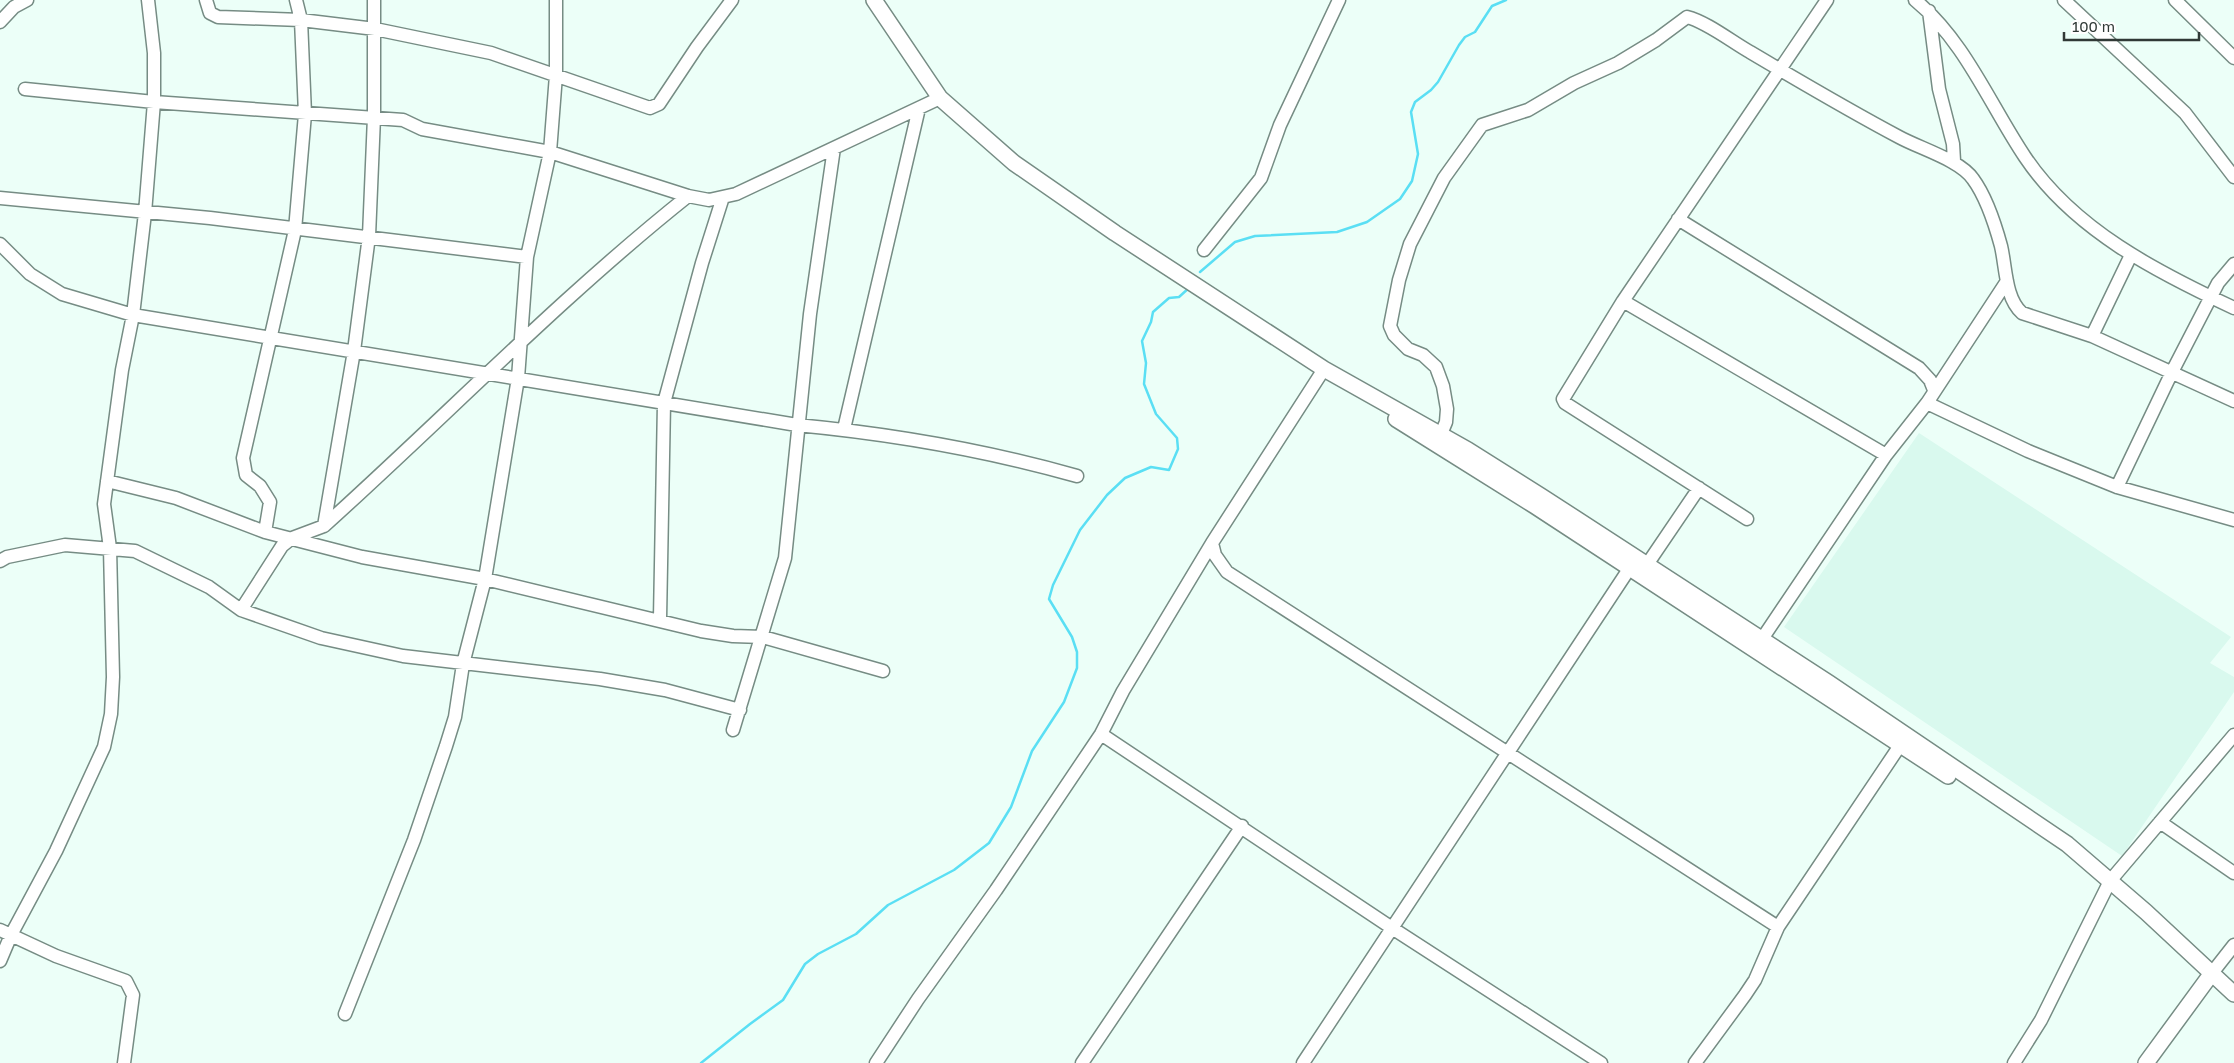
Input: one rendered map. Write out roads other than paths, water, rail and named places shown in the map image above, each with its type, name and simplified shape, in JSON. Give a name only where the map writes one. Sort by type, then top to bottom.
[{"type":"main road","points":[[874,0],[940,98],[1014,163],[1324,368],[1371,397],[1441,434],[1904,741]]},
{"type":"main road","points":[[1371,397],[1396,420],[1762,640],[2062,853],[2110,881],[2234,994]]},
{"type":"main road","points":[[2146,1063],[2212,973]]},
{"type":"street","points":[[0,22],[14,7],[27,0]]},
{"type":"street","points":[[0,961],[6,932],[56,851],[104,747],[111,714],[114,677],[110,548],[104,504],[122,370],[133,315],[146,212],[154,102],[154,53],[148,0]]},
{"type":"street","points":[[206,0],[210,13],[218,17],[301,20],[375,29],[491,54],[650,108],[655,107],[732,0]]},
{"type":"street","points":[[265,532],[270,502],[260,486],[246,475],[243,458],[295,230],[305,114],[301,20],[296,0]]},
{"type":"street","points":[[324,526],[354,351],[369,236],[374,117],[374,0]]},
{"type":"street","points":[[345,1014],[414,840],[446,746],[455,717],[463,664],[485,579],[518,378],[527,257],[550,152],[556,76],[556,0]]},
{"type":"street","points":[[1204,250],[1261,178],[1280,125],[1339,0]]},
{"type":"street","points":[[1747,519],[1565,403],[1563,399],[1623,301],[1827,0]]},
{"type":"street","points":[[1915,0],[1929,11],[1957,45],[2026,158],[2055,195],[2088,224],[2131,255],[2234,308]]},
{"type":"street","points":[[2064,0],[2185,113],[2232,169]]},
{"type":"street","points":[[2175,0],[2231,49]]},
{"type":"street","points":[[1929,11],[1936,56],[1936,73],[1953,144],[1954,161]]},
{"type":"street","points":[[1441,434],[1446,422],[1447,409],[1443,386],[1436,367],[1423,355],[1408,349],[1394,335],[1390,326],[1399,280],[1410,244],[1444,178],[1482,125],[1528,110],[1574,82],[1618,63],[1656,40],[1687,17],[1869,121],[1937,156],[1954,161],[1973,179],[1984,199],[2000,246],[2007,280],[2016,308],[2022,314],[2092,336],[2234,401]]},
{"type":"street","points":[[25,89],[154,102],[403,120],[422,129],[550,152],[688,196],[709,200],[736,194],[940,98]]},
{"type":"street","points":[[844,429],[919,108]]},
{"type":"street","points":[[733,730],[763,636],[785,558],[794,487],[797,424],[834,148]]},
{"type":"street","points":[[240,610],[282,546],[292,538],[324,526],[648,228],[688,196]]},
{"type":"street","points":[[660,619],[664,403],[702,263],[723,197]]},
{"type":"street","points":[[0,198],[210,218],[295,230],[369,236],[527,257]]},
{"type":"street","points":[[1678,219],[1919,368],[1930,380],[1934,390]]},
{"type":"street","points":[[0,244],[30,274],[62,294],[133,315],[797,424],[868,431],[1006,456],[1077,476]]},
{"type":"street","points":[[2092,336],[2131,255]]},
{"type":"street","points":[[2117,487],[2172,372],[2218,283],[2234,264]]},
{"type":"street","points":[[1762,640],[1886,455],[1927,403],[2007,280]]},
{"type":"street","points":[[1623,301],[1886,455]]},
{"type":"street","points":[[876,1063],[1101,734],[1122,691],[1212,543],[1324,368]]},
{"type":"street","points":[[1927,403],[2028,451],[2117,487],[2234,520]]},
{"type":"street","points":[[107,481],[176,498],[265,532],[362,557],[485,579],[660,619],[701,631],[733,636],[763,636],[883,671]]},
{"type":"street","points":[[1303,1063],[1507,753],[1638,566],[1699,488]]},
{"type":"street","points":[[1212,543],[1215,556],[1227,572],[1778,927]]},
{"type":"street","points":[[0,560],[65,545],[135,551],[209,587],[240,610],[321,638],[403,656],[637,685],[665,690],[740,710]]},
{"type":"street","points":[[1101,734],[1242,826],[1392,928],[1601,1063]]},
{"type":"street","points":[[2014,1063],[2041,1020],[2110,881],[2232,740]]},
{"type":"street","points":[[1696,1063],[1755,980],[1778,927],[1904,741]]},
{"type":"street","points":[[2160,822],[2234,873]]},
{"type":"street","points":[[1082,1063],[1242,826]]},
{"type":"street","points":[[6,932],[56,956],[126,981],[133,995],[124,1063]]},
{"type":"street","points":[[2212,973],[2234,945]]},
{"type":"waterway","points":[[1200,272],[1235,242],[1255,236],[1337,232],[1367,222],[1400,199],[1412,181],[1418,154],[1411,112],[1415,102],[1438,82],[1459,45],[1465,37],[1475,32],[1492,6],[1506,0]]},
{"type":"waterway","points":[[701,1063],[783,1000],[805,964],[818,954],[856,934],[888,905],[954,870],[989,843],[1011,807],[1032,751],[1064,702],[1077,668],[1077,652],[1072,637],[1049,599],[1053,585],[1080,530],[1107,495],[1125,478],[1151,467],[1169,470],[1178,449],[1177,438],[1156,414],[1144,384],[1146,363],[1142,341],[1151,322],[1153,312],[1169,298],[1179,297],[1190,287]]}]
